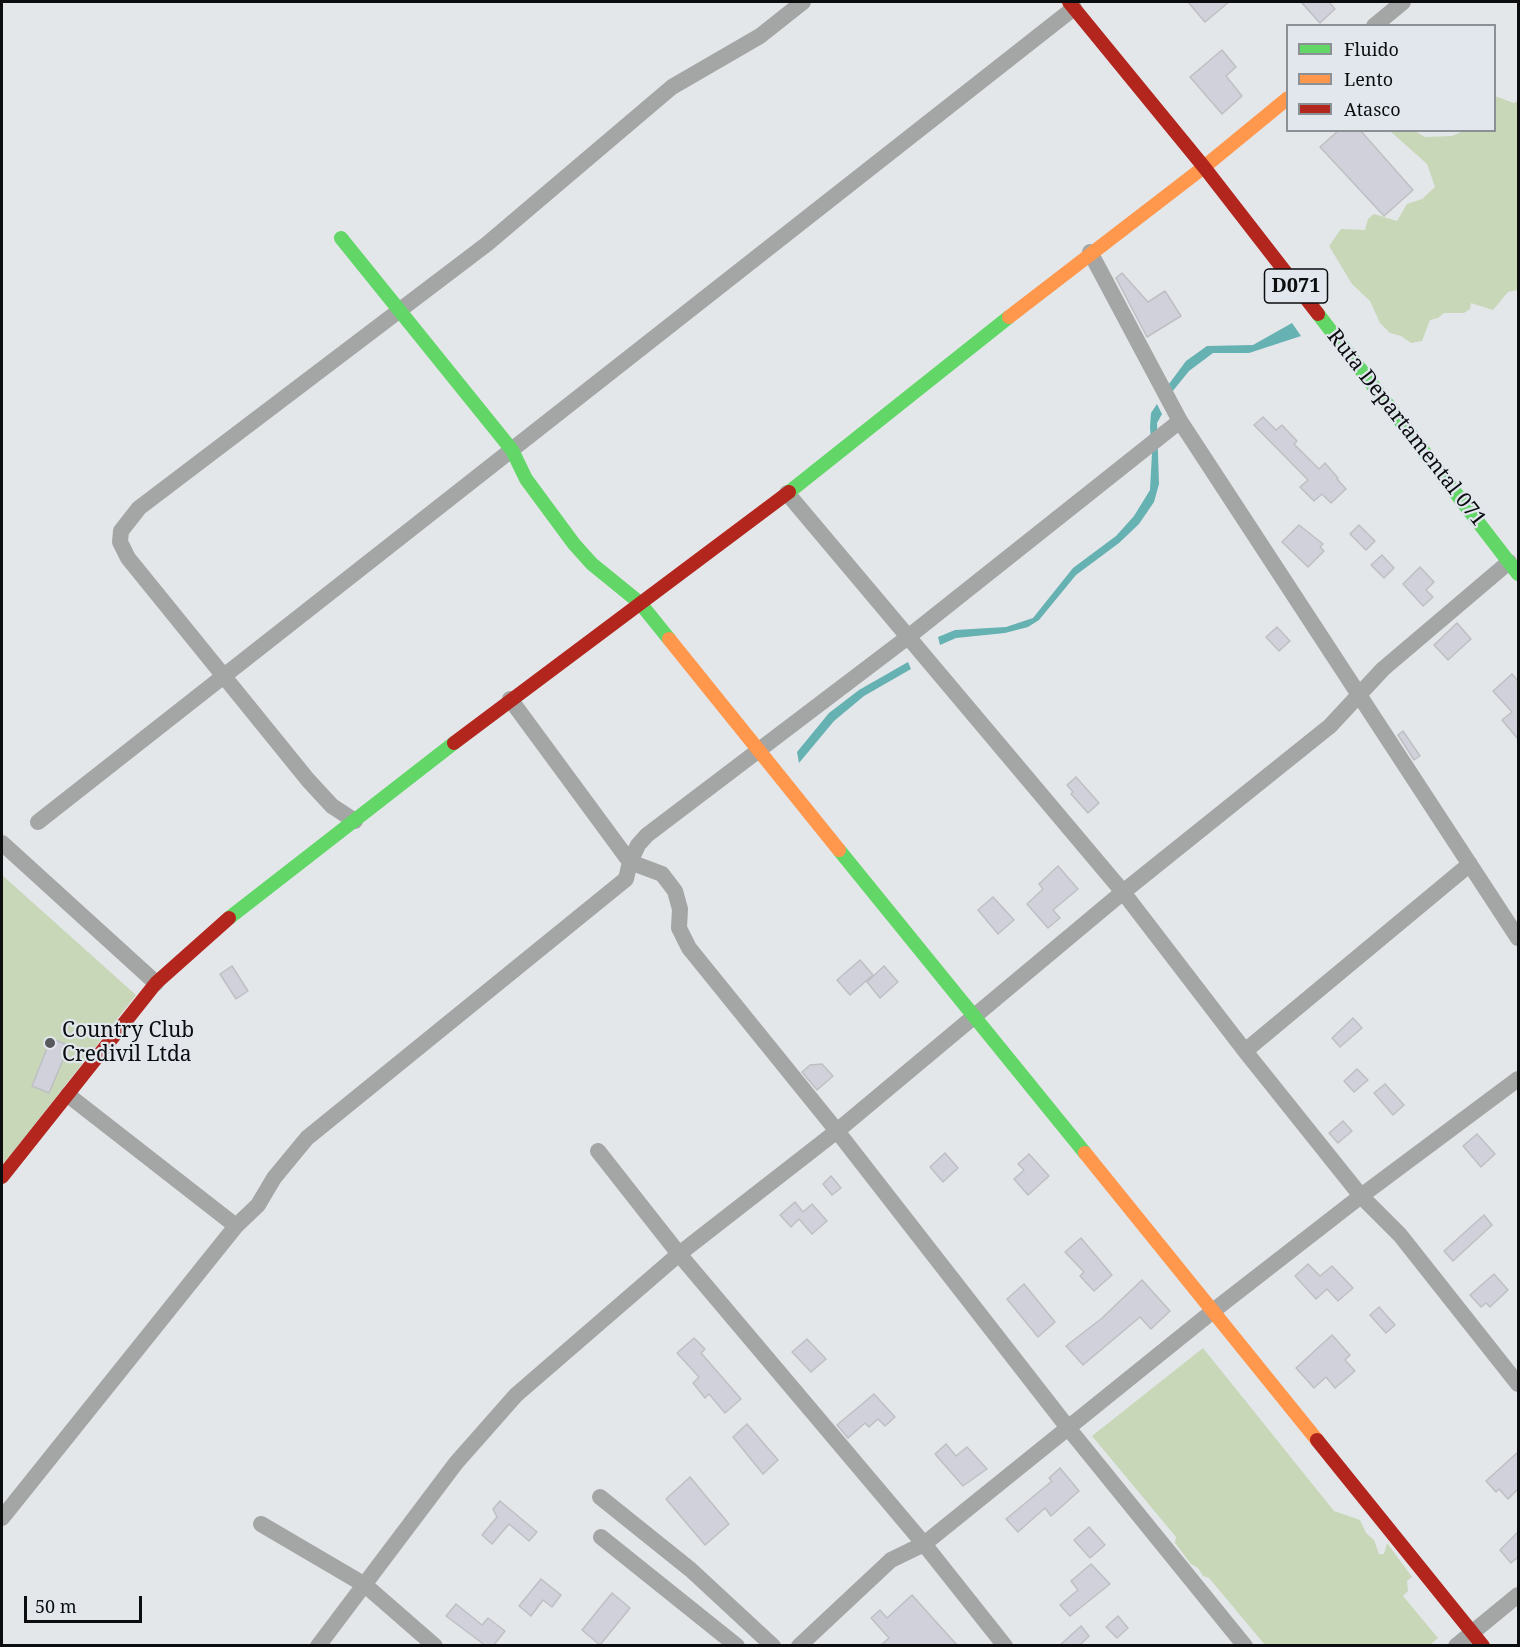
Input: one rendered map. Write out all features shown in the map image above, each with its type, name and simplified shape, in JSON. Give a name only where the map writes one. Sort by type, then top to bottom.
[{"type":"street","points":[[355,821],[332,806],[128,558],[120,542],[121,531],[139,508],[487,244],[672,87],[760,36],[803,2]]},
{"type":"street","points":[[1376,24],[1403,2]]},
{"type":"street","points":[[38,822],[512,450],[1071,5]]},
{"type":"street","name":"Ruta Departamental 071","points":[[1071,5],[1204,167],[1515,563]]},
{"type":"street","points":[[2,1177],[156,982],[221,924],[510,699],[787,493],[1090,252],[1204,167],[1286,99]]},
{"type":"street","points":[[341,238],[512,450],[526,479],[574,544],[592,564],[640,603],[1478,1639]]},
{"type":"street","points":[[1090,252],[1180,421],[1358,697],[1518,938]]},
{"type":"street","points":[[2,1518],[236,1226],[258,1205],[274,1178],[307,1138],[464,1008],[611,893],[626,879],[638,844],[647,835],[908,637],[1180,421]]},
{"type":"street","points":[[787,493],[1123,892],[1245,1052],[1361,1196],[1400,1235],[1518,1384]]},
{"type":"street","points":[[318,1646],[456,1463],[516,1395],[679,1254],[837,1131],[1123,892],[1330,726],[1383,669],[1515,563]]},
{"type":"street","points":[[510,699],[630,862],[663,874],[675,891],[680,909],[679,928],[689,948],[837,1131],[1069,1430],[1245,1646]]},
{"type":"street","points":[[2,843],[156,982]]},
{"type":"street","points":[[1245,1052],[1470,864]]},
{"type":"street","points":[[799,1646],[891,1560],[924,1544],[1069,1430],[1213,1311],[1361,1196],[1518,1079]]},
{"type":"street","points":[[68,1095],[236,1226]]},
{"type":"street","points":[[598,1151],[679,1254],[924,1544],[1005,1646]]},
{"type":"street","points":[[600,1497],[692,1570],[773,1646]]},
{"type":"street","points":[[261,1524],[365,1585],[435,1646]]},
{"type":"street","points":[[601,1537],[737,1646]]},
{"type":"street","points":[[1456,1646],[1478,1639],[1518,1596]]},
{"type":"green space","points":[[1496,96],[1514,103],[1518,101],[1518,290],[1508,292],[1493,310],[1471,303],[1470,309],[1464,313],[1444,313],[1430,320],[1422,341],[1411,343],[1401,336],[1390,333],[1380,323],[1370,301],[1352,284],[1329,246],[1341,229],[1365,230],[1368,219],[1374,214],[1397,221],[1407,204],[1422,199],[1435,187],[1427,164],[1391,132],[1417,132],[1425,137],[1452,136],[1461,132],[1496,132]]},
{"type":"green space","name":"Country Club Credivil Ltda","points":[[2,875],[136,995],[2,1166]]},
{"type":"green space","points":[[1203,1348],[1334,1511],[1360,1520],[1366,1533],[1374,1540],[1379,1554],[1384,1554],[1387,1543],[1412,1577],[1407,1581],[1408,1591],[1403,1596],[1438,1638],[1429,1646],[1265,1645],[1209,1578],[1203,1576],[1198,1568],[1191,1564],[1175,1543],[1176,1537],[1092,1436]]},
{"type":"water","points":[[1292,323],[1301,336],[1249,353],[1213,353],[1189,371],[1172,392],[1166,388],[1186,361],[1207,346],[1253,345]]},
{"type":"water","points":[[1157,404],[1162,414],[1157,423],[1159,484],[1154,502],[1139,524],[1119,543],[1076,575],[1039,620],[1028,627],[1005,633],[956,638],[940,645],[938,637],[955,630],[1006,627],[1033,618],[1073,568],[1116,536],[1134,516],[1150,490],[1151,413]]},
{"type":"water","points":[[908,662],[911,669],[864,696],[834,721],[799,763],[797,752],[829,713],[859,690]]},
{"type":"building","points":[[1188,2],[1229,2],[1205,22]]},
{"type":"building","points":[[1301,2],[1329,2],[1335,9],[1320,23]]},
{"type":"building","points":[[1222,50],[1236,67],[1226,76],[1242,96],[1222,114],[1190,77]]},
{"type":"building","points":[[1337,132],[1362,132],[1413,190],[1384,216],[1320,147]]},
{"type":"building","points":[[1122,273],[1148,302],[1165,291],[1181,316],[1147,337],[1116,278]]},
{"type":"building","points":[[1263,417],[1276,430],[1282,425],[1297,441],[1294,444],[1319,469],[1325,463],[1346,489],[1331,503],[1322,494],[1314,501],[1300,487],[1308,480],[1254,425]]},
{"type":"building","points":[[1299,525],[1323,544],[1320,547],[1324,551],[1308,567],[1282,542]]},
{"type":"building","points":[[1359,525],[1375,541],[1366,550],[1350,534]]},
{"type":"building","points":[[1382,555],[1394,568],[1384,578],[1371,565]]},
{"type":"building","points":[[1420,567],[1434,582],[1426,590],[1433,597],[1423,606],[1403,584]]},
{"type":"building","points":[[1457,623],[1471,639],[1448,660],[1434,645]]},
{"type":"building","points":[[1277,627],[1290,641],[1279,651],[1266,637]]},
{"type":"building","points":[[1512,674],[1518,681],[1518,739],[1502,720],[1512,712],[1493,691]]},
{"type":"building","points":[[1403,731],[1420,756],[1414,760],[1398,735]]},
{"type":"building","points":[[1076,777],[1099,803],[1088,813],[1071,794],[1073,792],[1067,785]]},
{"type":"building","points":[[1058,866],[1078,889],[1053,910],[1060,918],[1048,928],[1027,904],[1043,889],[1039,884]]},
{"type":"building","points":[[993,897],[1014,920],[998,934],[978,910]]},
{"type":"building","points":[[860,960],[873,975],[850,995],[837,980]]},
{"type":"building","points":[[232,966],[248,991],[236,999],[220,974]]},
{"type":"building","points":[[884,966],[898,982],[880,998],[867,982]]},
{"type":"building","points":[[1353,1018],[1362,1028],[1340,1047],[1332,1038]]},
{"type":"building","points":[[51,1038],[69,1046],[49,1093],[32,1086]]},
{"type":"building","points":[[822,1064],[833,1076],[817,1090],[802,1072],[810,1065]]},
{"type":"building","points":[[1357,1069],[1368,1080],[1354,1092],[1344,1081]]},
{"type":"building","points":[[1385,1084],[1404,1105],[1393,1115],[1374,1093]]},
{"type":"building","points":[[1343,1121],[1352,1131],[1338,1143],[1329,1133]]},
{"type":"building","points":[[1477,1134],[1495,1154],[1481,1167],[1463,1146]]},
{"type":"building","points":[[945,1153],[958,1168],[943,1182],[930,1167]]},
{"type":"building","points":[[1029,1154],[1049,1176],[1028,1195],[1014,1179],[1024,1170],[1018,1164]]},
{"type":"building","points":[[831,1176],[841,1188],[832,1195],[823,1184]]},
{"type":"building","points":[[795,1202],[803,1212],[812,1204],[827,1221],[812,1234],[799,1219],[791,1227],[780,1215]]},
{"type":"building","points":[[1484,1215],[1492,1225],[1453,1261],[1444,1251]]},
{"type":"building","points":[[1081,1238],[1112,1275],[1094,1291],[1080,1276],[1084,1272],[1065,1252]]},
{"type":"building","points":[[1308,1264],[1320,1276],[1332,1266],[1353,1288],[1338,1301],[1327,1289],[1316,1299],[1295,1276]]},
{"type":"building","points":[[1494,1274],[1508,1290],[1490,1307],[1486,1303],[1481,1307],[1470,1295]]},
{"type":"building","points":[[1142,1280],[1170,1311],[1151,1329],[1140,1317],[1083,1365],[1066,1346],[1101,1319]]},
{"type":"building","points":[[1024,1284],[1055,1322],[1038,1337],[1007,1299]]},
{"type":"building","points":[[1379,1307],[1395,1325],[1386,1333],[1370,1315]]},
{"type":"building","points":[[1332,1335],[1350,1355],[1345,1360],[1355,1371],[1335,1388],[1326,1377],[1314,1388],[1296,1368]]},
{"type":"building","points":[[694,1338],[705,1349],[701,1353],[741,1399],[725,1413],[709,1394],[705,1398],[693,1383],[699,1377],[677,1353]]},
{"type":"building","points":[[807,1339],[826,1359],[811,1372],[792,1352]]},
{"type":"building","points":[[874,1394],[895,1417],[885,1426],[878,1419],[869,1427],[865,1423],[848,1438],[837,1425]]},
{"type":"building","points":[[747,1424],[778,1460],[763,1474],[733,1437]]},
{"type":"building","points":[[946,1444],[956,1456],[967,1447],[987,1469],[963,1486],[935,1454]]},
{"type":"building","points":[[1518,1452],[1518,1489],[1508,1499],[1499,1489],[1496,1492],[1486,1481]]},
{"type":"building","points":[[1060,1468],[1079,1491],[1051,1516],[1045,1508],[1018,1532],[1006,1519],[1052,1481],[1049,1478]]},
{"type":"building","points":[[690,1477],[729,1524],[705,1545],[666,1499]]},
{"type":"building","points":[[500,1501],[537,1532],[529,1541],[509,1524],[492,1544],[482,1535],[497,1517],[493,1509]]},
{"type":"building","points":[[1089,1527],[1105,1545],[1090,1558],[1074,1540]]},
{"type":"building","points":[[1518,1532],[1518,1557],[1511,1563],[1500,1550]]},
{"type":"building","points":[[1091,1564],[1110,1584],[1070,1616],[1060,1605],[1078,1590],[1071,1581]]},
{"type":"building","points":[[541,1579],[561,1595],[552,1607],[543,1600],[531,1616],[519,1606]]},
{"type":"building","points":[[612,1593],[630,1608],[600,1645],[582,1630]]},
{"type":"building","points":[[912,1595],[958,1646],[880,1646],[889,1638],[871,1618],[880,1610],[887,1618]]},
{"type":"building","points":[[456,1604],[482,1625],[488,1618],[505,1631],[493,1646],[486,1646],[446,1616]]},
{"type":"building","points":[[1118,1616],[1128,1628],[1117,1638],[1106,1627]]},
{"type":"building","points":[[1081,1626],[1089,1636],[1079,1646],[1059,1646]]},
{"type":"traffic: fast","points":[[341,238],[512,450],[526,479],[574,544],[592,564],[640,603],[669,639]]},
{"type":"traffic: fast","points":[[1318,314],[1518,574]]},
{"type":"traffic: fast","points":[[789,492],[1009,317]]},
{"type":"traffic: fast","points":[[229,918],[454,743]]},
{"type":"traffic: fast","points":[[839,850],[1085,1153]]},
{"type":"traffic: slow","points":[[1009,317],[1204,167],[1286,100]]},
{"type":"traffic: slow","points":[[669,639],[839,850]]},
{"type":"traffic: slow","points":[[1085,1153],[1317,1440]]},
{"type":"traffic: jam","points":[[1069,2],[1204,167],[1318,314]]},
{"type":"traffic: jam","points":[[454,743],[789,492]]},
{"type":"traffic: jam","points":[[2,1177],[156,983],[229,918]]},
{"type":"traffic: jam","points":[[1317,1440],[1483,1646]]},
{"type":"place","name":"Country Club Credivil Ltda","points":[[50,1043]]}]
